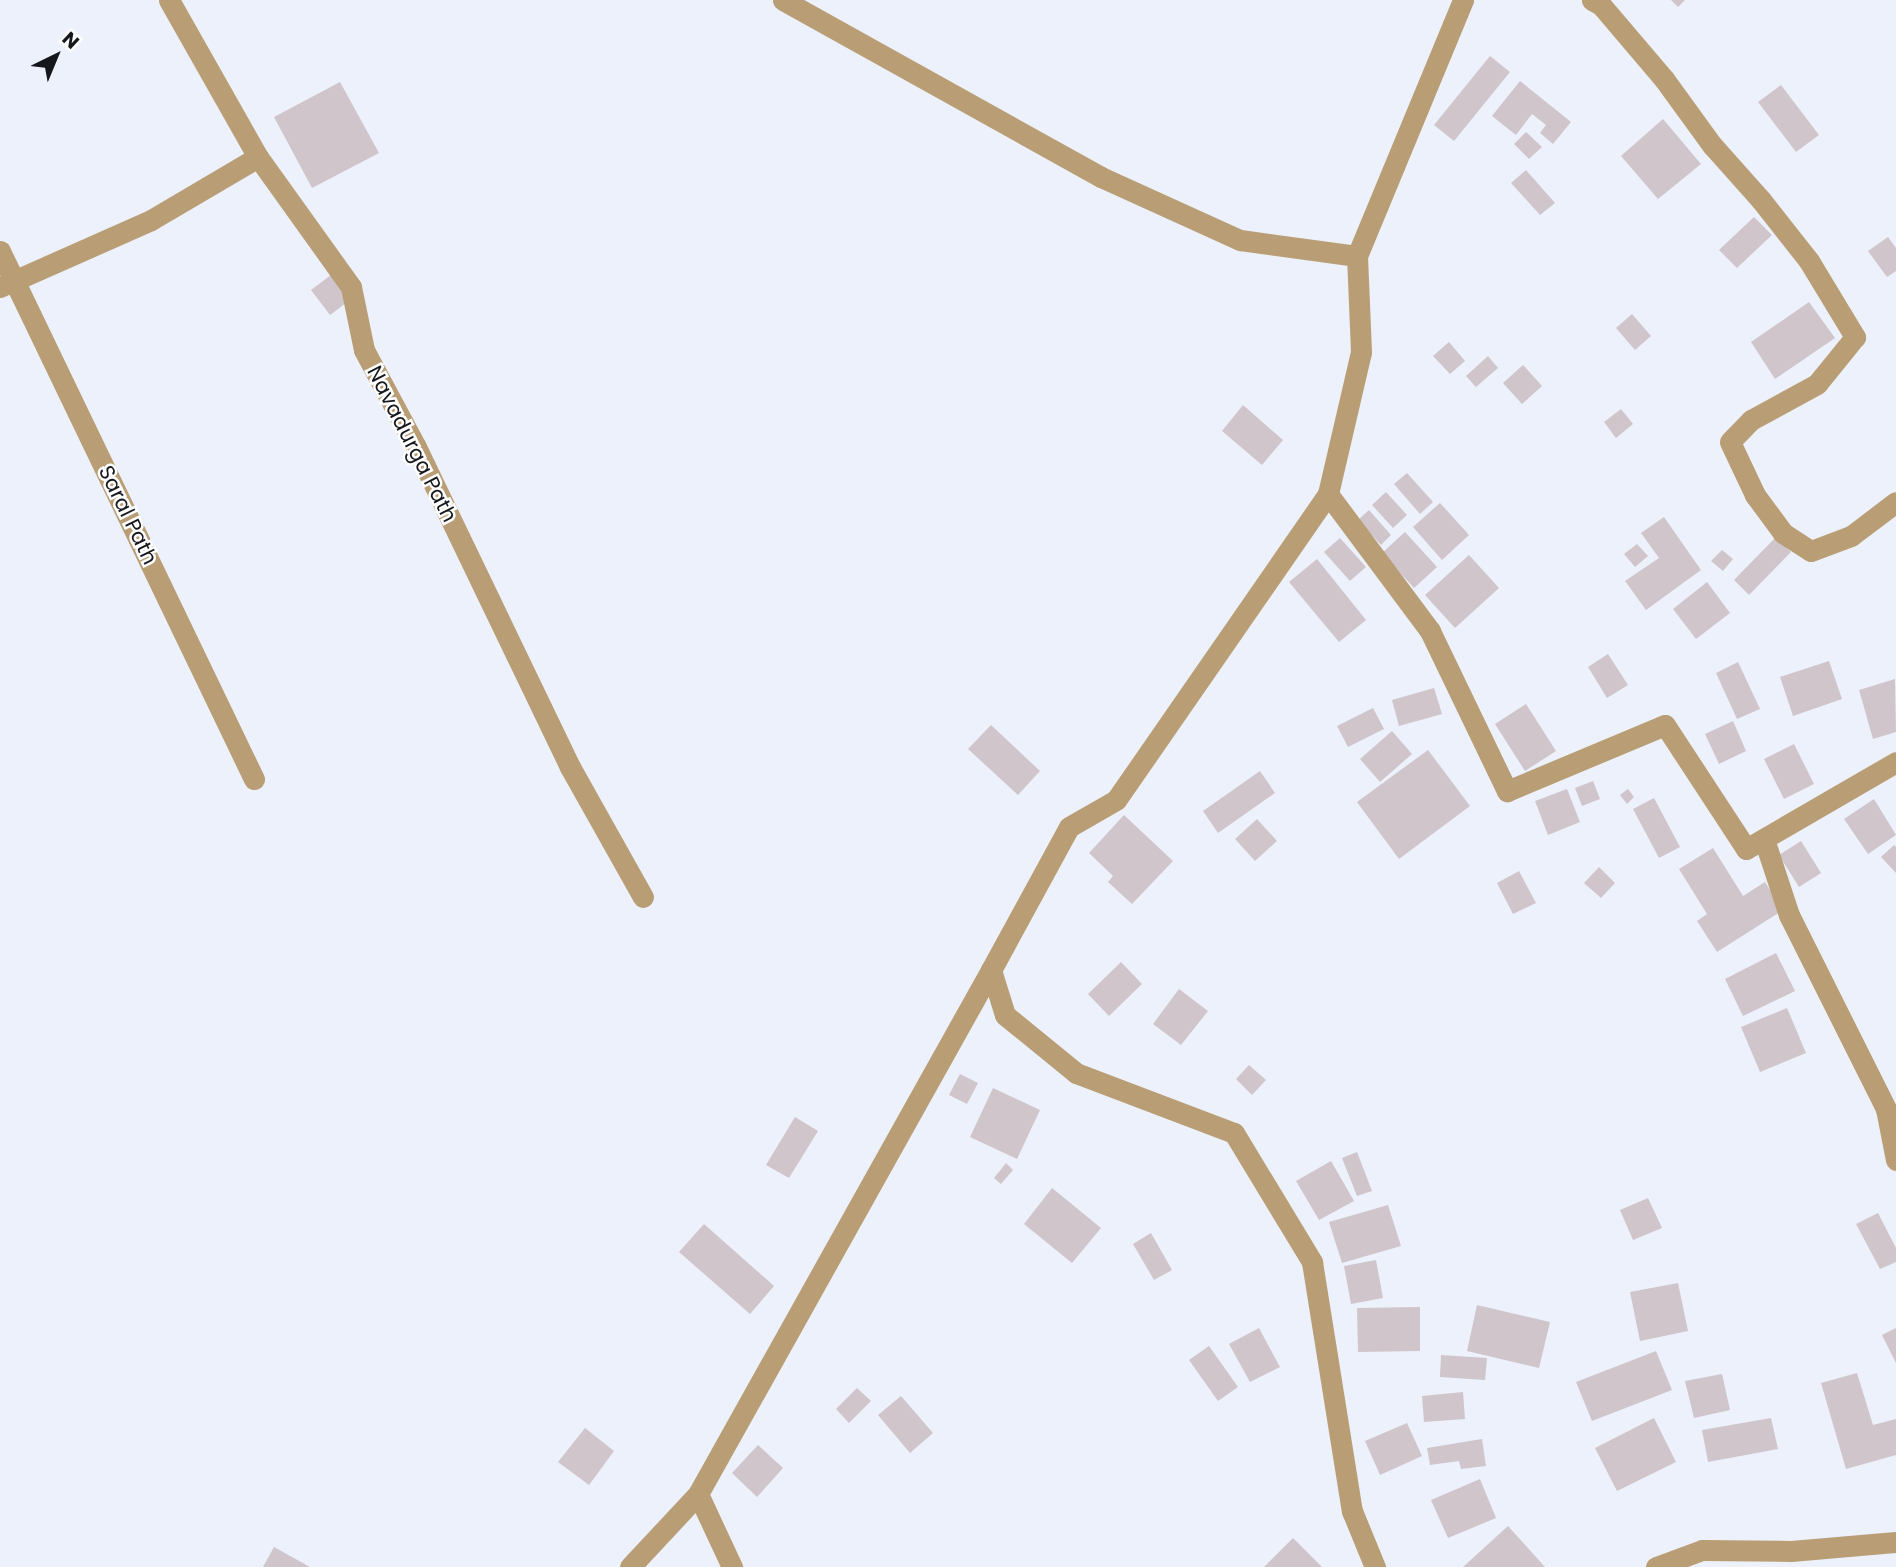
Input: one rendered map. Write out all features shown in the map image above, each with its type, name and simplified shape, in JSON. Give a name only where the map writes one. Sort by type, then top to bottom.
[{"type":"street","name":"Navadurga Path","points":[[169,0],[258,157],[351,287],[364,350],[416,447],[570,766],[643,898]]},
{"type":"street","points":[[783,0],[1101,177],[1240,240],[1357,256]]},
{"type":"street","points":[[630,1567],[698,1494],[1069,827],[1116,800],[1328,494],[1361,352],[1357,256],[1463,0]]},
{"type":"street","points":[[1592,0],[1601,5],[1664,79],[1712,145],[1761,200],[1809,261],[1855,337],[1817,384],[1751,420],[1730,442],[1755,495],[1783,533],[1811,551],[1851,536],[1896,502]]},
{"type":"street","points":[[7,284],[152,220],[258,157]]},
{"type":"street","name":"Saral Path","points":[[0,251],[7,284],[254,779]]},
{"type":"street","points":[[1328,494],[1430,631],[1507,791],[1665,725],[1746,849],[1896,762]]},
{"type":"street","points":[[1764,839],[1789,915],[1886,1109],[1896,1160]]},
{"type":"street","points":[[991,970],[1005,1014],[1076,1073],[1234,1133],[1312,1262],[1352,1511],[1375,1567]]},
{"type":"street","points":[[698,1494],[732,1567]]},
{"type":"street","points":[[1656,1567],[1702,1550],[1791,1551],[1896,1542]]},
{"type":"building","points":[[1671,0],[1685,0],[1678,7]]},
{"type":"building","points":[[1490,56],[1510,72],[1454,141],[1434,125]]},
{"type":"building","points":[[1520,81],[1571,122],[1553,144],[1540,133],[1546,125],[1532,114],[1516,135],[1492,116]]},
{"type":"building","points":[[340,82],[379,153],[312,188],[274,117]]},
{"type":"building","points":[[1781,85],[1819,135],[1796,152],[1758,102]]},
{"type":"building","points":[[1663,119],[1701,164],[1658,199],[1621,156]]},
{"type":"building","points":[[1526,132],[1542,147],[1529,159],[1514,144]]},
{"type":"building","points":[[1526,170],[1555,203],[1540,215],[1511,183]]},
{"type":"building","points":[[1754,217],[1772,235],[1737,268],[1719,250]]},
{"type":"building","points":[[1888,237],[1896,248],[1896,271],[1887,277],[1868,251]]},
{"type":"building","points":[[331,275],[350,300],[330,315],[311,290]]},
{"type":"building","points":[[1809,302],[1835,338],[1775,379],[1751,342]]},
{"type":"building","points":[[1632,314],[1651,336],[1635,350],[1616,328]]},
{"type":"building","points":[[1449,342],[1465,361],[1450,374],[1433,356]]},
{"type":"building","points":[[1488,356],[1498,368],[1476,387],[1466,376]]},
{"type":"building","points":[[1523,365],[1542,386],[1522,404],[1503,383]]},
{"type":"building","points":[[1243,405],[1283,440],[1262,465],[1222,431]]},
{"type":"building","points":[[1621,409],[1633,424],[1616,438],[1604,422]]},
{"type":"building","points":[[1407,473],[1433,502],[1420,514],[1394,484]]},
{"type":"building","points":[[1386,492],[1407,515],[1393,528],[1372,505]]},
{"type":"building","points":[[1440,503],[1469,535],[1442,560],[1413,527]]},
{"type":"building","points":[[1369,510],[1391,535],[1381,545],[1358,520]]},
{"type":"building","points":[[1664,517],[1701,570],[1646,610],[1625,581],[1659,558],[1641,533]]},
{"type":"building","points":[[1405,532],[1437,567],[1414,588],[1382,553]]},
{"type":"building","points":[[1776,537],[1791,552],[1749,595],[1734,580]]},
{"type":"building","points":[[1340,538],[1366,567],[1350,581],[1324,552]]},
{"type":"building","points":[[1637,544],[1648,556],[1635,567],[1624,554]]},
{"type":"building","points":[[1722,550],[1733,559],[1723,571],[1711,561]]},
{"type":"building","points":[[1469,555],[1499,588],[1455,628],[1425,595]]},
{"type":"building","points":[[1317,559],[1366,620],[1339,642],[1289,582]]},
{"type":"building","points":[[1707,582],[1730,613],[1696,639],[1673,609]]},
{"type":"building","points":[[1608,654],[1628,685],[1607,698],[1588,667]]},
{"type":"building","points":[[1829,661],[1842,699],[1793,716],[1780,677]]},
{"type":"building","points":[[1738,662],[1760,709],[1737,719],[1716,673]]},
{"type":"building","points":[[1895,679],[1896,732],[1873,739],[1859,690]]},
{"type":"building","points":[[1434,688],[1442,714],[1399,726],[1392,700]]},
{"type":"building","points":[[1526,704],[1556,751],[1525,771],[1495,724]]},
{"type":"building","points":[[1373,708],[1384,729],[1348,747],[1337,726]]},
{"type":"building","points":[[1733,721],[1746,751],[1719,764],[1705,734]]},
{"type":"building","points":[[991,725],[1040,771],[1018,795],[968,749]]},
{"type":"building","points":[[1392,731],[1412,754],[1380,782],[1360,759]]},
{"type":"building","points":[[1794,744],[1814,784],[1784,799],[1764,759]]},
{"type":"building","points":[[1428,750],[1470,806],[1399,859],[1357,802]]},
{"type":"building","points":[[1260,771],[1275,793],[1218,833],[1203,811]]},
{"type":"building","points":[[1593,781],[1600,799],[1582,806],[1575,788]]},
{"type":"building","points":[[1567,789],[1580,822],[1548,835],[1535,801]]},
{"type":"building","points":[[1628,789],[1634,797],[1627,804],[1620,795]]},
{"type":"building","points":[[1654,798],[1680,847],[1659,858],[1633,809]]},
{"type":"building","points":[[1874,799],[1896,835],[1868,854],[1844,819]]},
{"type":"building","points":[[1124,815],[1173,861],[1132,904],[1108,882],[1113,876],[1089,853]]},
{"type":"building","points":[[1257,819],[1277,841],[1255,861],[1235,839]]},
{"type":"building","points":[[1801,841],[1821,873],[1799,887],[1779,855]]},
{"type":"building","points":[[1894,845],[1896,847],[1896,873],[1881,857]]},
{"type":"building","points":[[1713,848],[1743,896],[1765,882],[1783,910],[1717,952],[1697,921],[1707,914],[1679,869]]},
{"type":"building","points":[[1599,867],[1615,883],[1601,898],[1584,883]]},
{"type":"building","points":[[1519,871],[1536,903],[1513,914],[1497,883]]},
{"type":"building","points":[[1776,953],[1795,991],[1743,1016],[1725,979]]},
{"type":"building","points":[[1121,962],[1142,984],[1109,1016],[1088,994]]},
{"type":"building","points":[[1179,989],[1208,1011],[1181,1045],[1153,1024]]},
{"type":"building","points":[[1787,1008],[1806,1053],[1760,1072],[1741,1027]]},
{"type":"building","points":[[1249,1065],[1266,1080],[1252,1095],[1236,1079]]},
{"type":"building","points":[[960,1074],[978,1083],[967,1104],[949,1095]]},
{"type":"building","points":[[993,1088],[1040,1110],[1017,1159],[970,1137]]},
{"type":"building","points":[[795,1117],[818,1131],[789,1178],[766,1165]]},
{"type":"building","points":[[1357,1152],[1372,1191],[1357,1196],[1342,1158]]},
{"type":"building","points":[[1331,1161],[1354,1201],[1319,1220],[1296,1181]]},
{"type":"building","points":[[1006,1163],[1013,1170],[1001,1184],[994,1178]]},
{"type":"building","points":[[1052,1188],[1101,1228],[1072,1263],[1024,1224]]},
{"type":"building","points":[[1648,1198],[1662,1228],[1633,1240],[1620,1210]]},
{"type":"building","points":[[1388,1205],[1401,1246],[1342,1263],[1329,1222]]},
{"type":"building","points":[[1878,1213],[1896,1248],[1896,1262],[1880,1269],[1856,1224]]},
{"type":"building","points":[[704,1224],[774,1286],[750,1314],[679,1252]]},
{"type":"building","points":[[1151,1233],[1172,1270],[1154,1280],[1133,1244]]},
{"type":"building","points":[[1376,1260],[1383,1298],[1351,1304],[1344,1266]]},
{"type":"building","points":[[1678,1283],[1688,1331],[1640,1341],[1630,1292]]},
{"type":"building","points":[[1477,1305],[1550,1322],[1539,1368],[1467,1351]]},
{"type":"building","points":[[1420,1307],[1420,1351],[1358,1352],[1357,1308]]},
{"type":"building","points":[[1259,1328],[1280,1367],[1250,1382],[1229,1344]]},
{"type":"building","points":[[1896,1328],[1896,1363],[1882,1335]]},
{"type":"building","points":[[1209,1346],[1238,1387],[1218,1401],[1189,1360]]},
{"type":"building","points":[[1656,1351],[1672,1390],[1592,1421],[1576,1382]]},
{"type":"building","points":[[1441,1355],[1487,1358],[1485,1380],[1440,1377]]},
{"type":"building","points":[[1857,1373],[1873,1425],[1896,1419],[1896,1455],[1846,1469],[1821,1383]]},
{"type":"building","points":[[1722,1374],[1730,1410],[1694,1418],[1685,1381]]},
{"type":"building","points":[[857,1388],[871,1401],[849,1423],[836,1409]]},
{"type":"building","points":[[1463,1392],[1465,1419],[1424,1422],[1422,1396]]},
{"type":"building","points":[[901,1396],[933,1433],[910,1453],[878,1415]]},
{"type":"building","points":[[1654,1418],[1676,1462],[1617,1491],[1595,1448]]},
{"type":"building","points":[[1771,1418],[1778,1449],[1708,1462],[1702,1430]]},
{"type":"building","points":[[1407,1423],[1422,1456],[1380,1475],[1365,1441]]},
{"type":"building","points":[[585,1428],[614,1451],[589,1485],[558,1462]]},
{"type":"building","points":[[1482,1439],[1486,1466],[1461,1469],[1459,1461],[1430,1465],[1427,1448]]},
{"type":"building","points":[[758,1445],[783,1468],[757,1497],[732,1473]]},
{"type":"building","points":[[1480,1479],[1496,1518],[1448,1538],[1431,1500]]},
{"type":"building","points":[[1508,1526],[1545,1567],[1463,1567]]},
{"type":"building","points":[[1293,1538],[1322,1567],[1264,1567]]},
{"type":"building","points":[[274,1547],[310,1567],[263,1567]]}]
